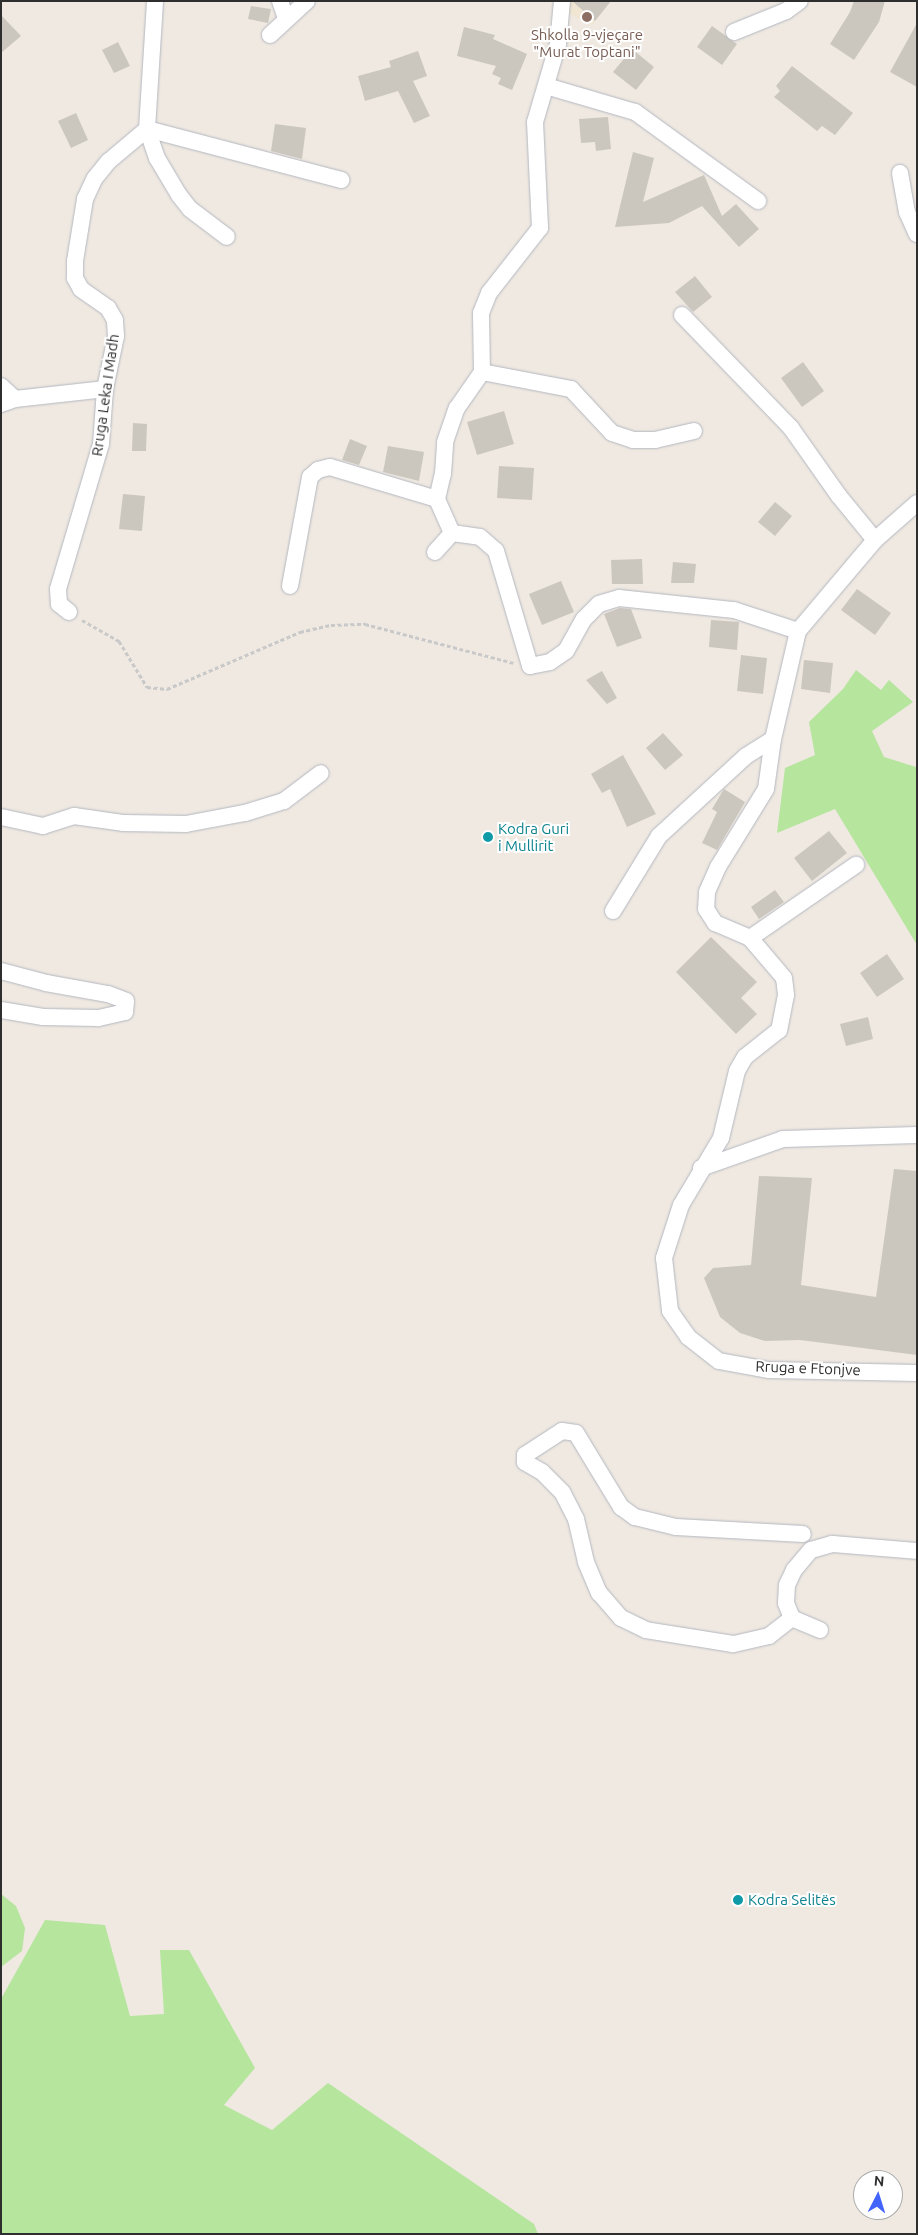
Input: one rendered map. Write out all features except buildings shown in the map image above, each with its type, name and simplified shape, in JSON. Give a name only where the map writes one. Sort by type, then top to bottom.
[{"type":"street","points":[[154,1],[147,129],[157,158],[190,209],[227,238]]},
{"type":"street","points":[[280,1],[286,18]]},
{"type":"street","points":[[270,35],[286,18],[307,1]]},
{"type":"street","points":[[452,533],[437,500],[443,474],[444,442],[457,408],[482,372],[481,314],[489,293],[540,228],[535,122],[558,44],[562,1]]},
{"type":"street","points":[[734,32],[786,11],[800,1]]},
{"type":"street","points":[[546,86],[635,112],[758,201]]},
{"type":"street","points":[[147,129],[341,180]]},
{"type":"street","name":"Rruga Leka I Madh","points":[[68,612],[59,604],[58,589],[101,444],[105,389],[116,336],[114,320],[108,308],[81,289],[75,278],[85,199],[109,161],[147,129]]},
{"type":"street","points":[[900,173],[907,212],[917,234]]},
{"type":"street","points":[[682,315],[791,428],[839,496],[875,540]]},
{"type":"street","points":[[482,372],[571,389],[612,433],[633,440],[655,440],[694,431]]},
{"type":"street","points":[[1,386],[8,401],[105,389]]},
{"type":"street","points":[[290,586],[310,477],[318,470],[330,467],[437,500]]},
{"type":"street","points":[[856,865],[750,938],[715,923],[706,909],[707,892],[718,868],[766,789],[773,740],[798,631],[875,540],[917,503]]},
{"type":"street","points":[[452,533],[480,537],[496,551],[530,666],[550,662],[566,651],[584,619],[599,604],[619,598],[734,610],[798,631]]},
{"type":"street","points":[[435,552],[452,533]]},
{"type":"street","points":[[613,911],[659,836],[746,756],[773,740]]},
{"type":"street","points":[[1,817],[43,826],[74,816],[123,823],[186,824],[245,813],[284,801],[321,773]]},
{"type":"street","name":"Rruga e Ftonjve","points":[[750,938],[784,978],[784,1015],[780,1030],[745,1057],[737,1071],[721,1138],[701,1168],[681,1205],[664,1258],[670,1311],[688,1337],[719,1361],[769,1370],[917,1373]]},
{"type":"street","points":[[1,970],[52,985],[108,994],[126,1001],[126,1012],[98,1018],[43,1017],[1,1010]]},
{"type":"street","points":[[701,1168],[783,1139],[917,1135]]},
{"type":"street","points":[[792,1618],[769,1636],[733,1644],[646,1630],[622,1618],[599,1593],[586,1562],[576,1519],[562,1492],[542,1472],[525,1462],[525,1455],[562,1431],[576,1433],[621,1507],[634,1518],[676,1527],[803,1534]]},
{"type":"street","points":[[820,1630],[792,1618],[786,1603],[787,1585],[794,1570],[811,1550],[832,1544],[917,1551]]},
{"type":"path","points":[[68,612],[119,641],[147,687],[167,689],[183,684],[300,632],[331,625],[365,624],[530,666]]},
{"type":"shaded area","name":"Shkolla 9-vjeçare \"Murat Toptani\"","points":[[566,1],[611,1],[592,25],[568,13]]},
{"type":"green space","points":[[856,670],[881,690],[889,680],[913,702],[872,731],[884,757],[916,767],[917,945],[835,809],[777,833],[785,768],[815,755],[809,722],[843,689]]},
{"type":"green space","points":[[1,1894],[16,1906],[25,1928],[22,1951],[1,1967]]},
{"type":"green space","points":[[45,1920],[105,1925],[130,2016],[164,2014],[160,1950],[189,1950],[255,2068],[224,2105],[272,2130],[328,2083],[534,2224],[538,2234],[1,2234],[1,1999]]},
{"type":"place","name":"Shkolla 9-vjeçare \"Murat Toptani\"","points":[[587,17]]},
{"type":"place","name":"Kodra Guri i Mullirit","points":[[488,837]]},
{"type":"place","name":"Kodra Selitës","points":[[738,1900]]}]
